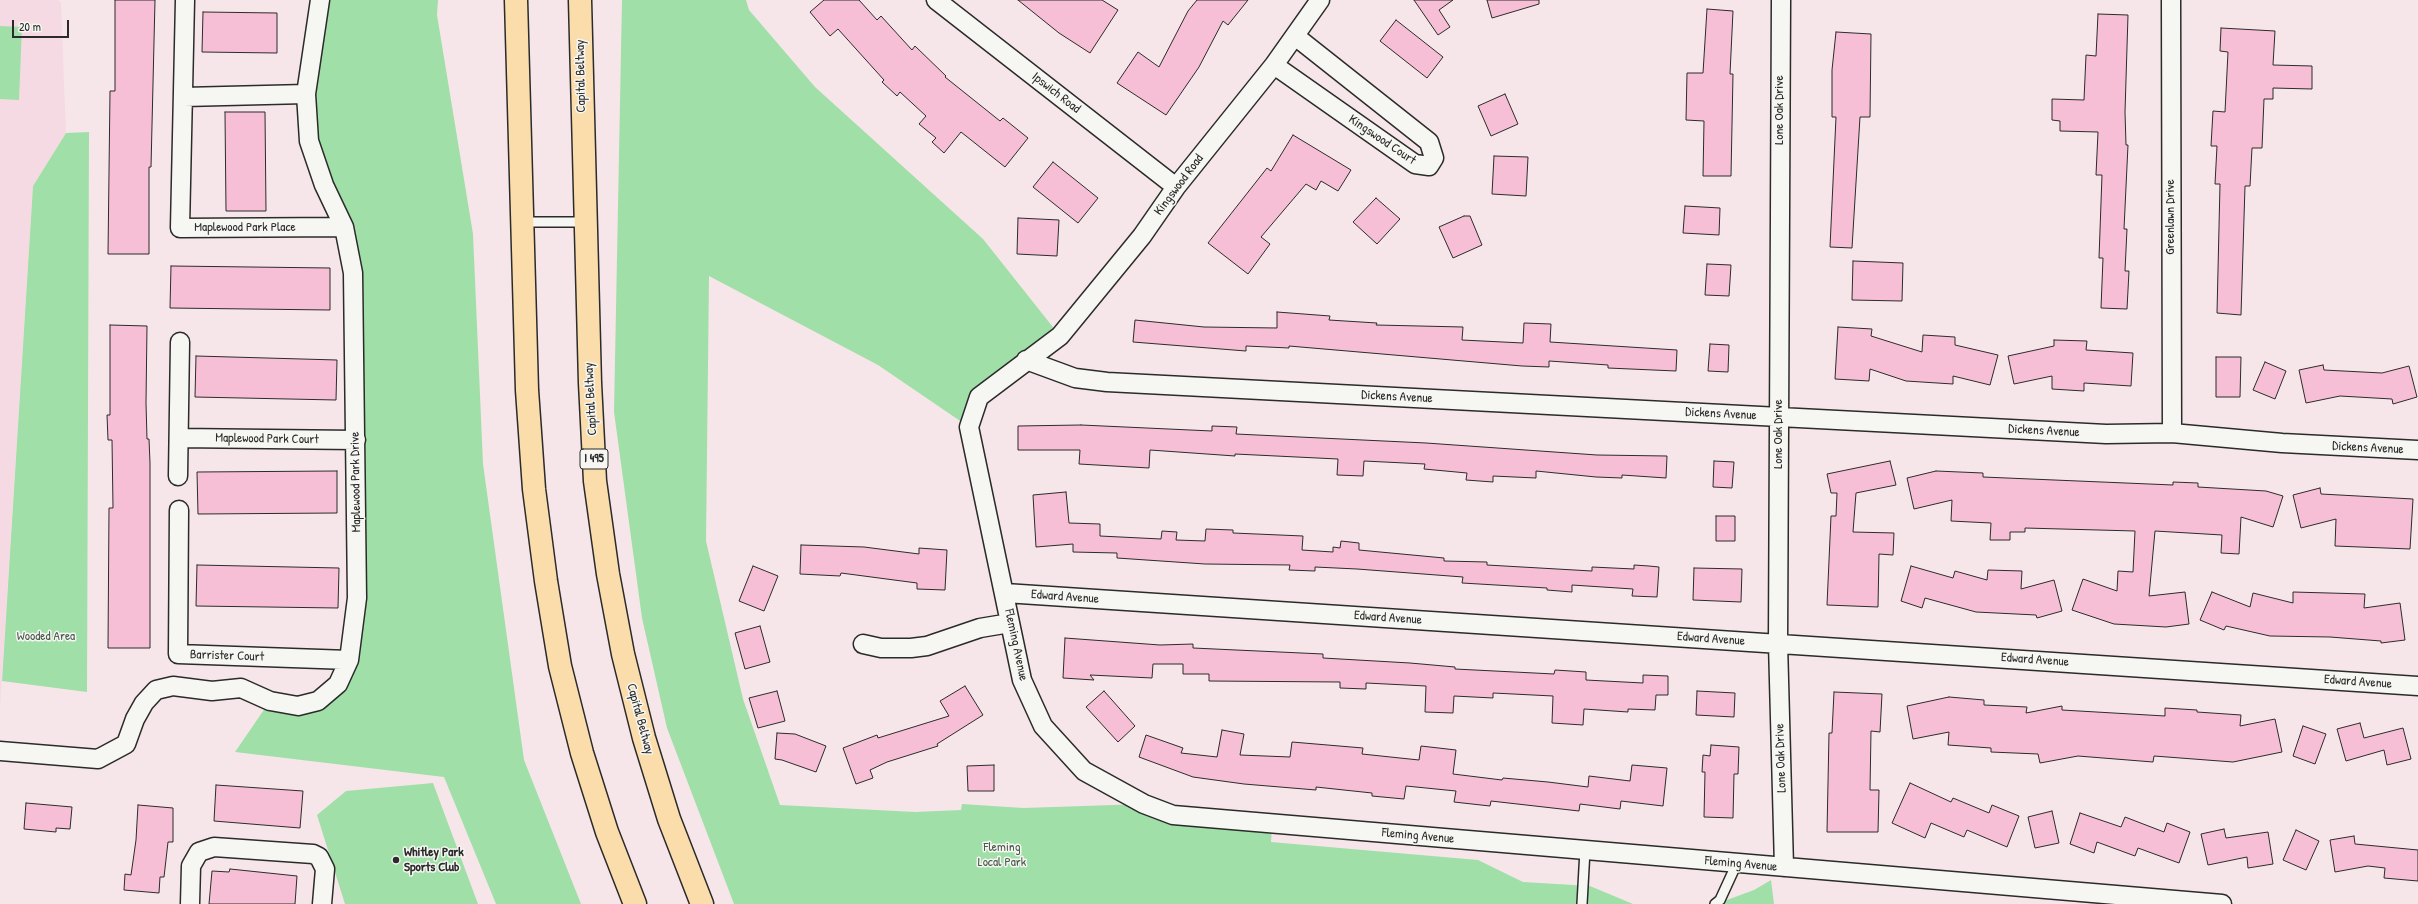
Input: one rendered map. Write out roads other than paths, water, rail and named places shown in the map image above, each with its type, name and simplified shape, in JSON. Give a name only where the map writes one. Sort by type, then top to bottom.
[{"type":"highway","points":[[516,0],[528,390],[534,489],[550,607],[560,666],[582,753],[607,832],[635,904]]},
{"type":"highway","name":"Capital Beltway","points":[[580,0],[585,222],[595,481],[608,574],[623,654],[644,738],[669,819],[702,904]]},
{"type":"street","name":"Maplewood Park Place","points":[[185,0],[184,97],[179,206],[180,228],[344,227]]},
{"type":"street","name":"Maplewood Park Drive","points":[[0,751],[98,759],[126,744],[135,719],[144,703],[156,690],[173,686],[212,692],[241,688],[270,701],[298,706],[318,701],[338,684],[349,660],[357,598],[353,273],[344,227],[324,185],[309,141],[306,94],[320,0]]},
{"type":"street","name":"Ipswich Road","points":[[936,0],[1176,187]]},
{"type":"street","name":"Kingswood Road","points":[[1026,360],[1060,336],[1142,236],[1176,187],[1274,65],[1320,0]]},
{"type":"street","name":"Lone Oak Drive","points":[[1781,0],[1778,643],[1784,867]]},
{"type":"street","name":"Greenlawn Drive","points":[[2171,0],[2172,433]]},
{"type":"street","name":"Kingswood Court","points":[[1274,65],[1415,164],[1429,166],[1434,158],[1429,142],[1295,36]]},
{"type":"street","points":[[184,97],[306,94]]},
{"type":"street","points":[[178,476],[180,342]]},
{"type":"street","name":"Dickens Avenue","points":[[1026,360],[1075,378],[1107,382],[2106,434],[2172,433],[2282,443],[2418,450]]},
{"type":"street","name":"Fleming Avenue","points":[[1026,360],[979,397],[969,426],[1022,680],[1043,726],[1084,771],[1144,804],[1173,815],[1784,867],[2083,898],[2222,904]]},
{"type":"street","name":"Maplewood Park Court","points":[[179,438],[356,440]]},
{"type":"street","name":"Barrister Court","points":[[179,510],[178,654],[349,660]]},
{"type":"street","name":"Edward Avenue","points":[[1005,593],[2418,686]]},
{"type":"street","points":[[863,644],[881,648],[911,648],[927,646],[980,628],[1010,623]]},
{"type":"street","points":[[190,904],[191,866],[199,852],[214,846],[313,854],[318,857],[324,869],[322,904]]},
{"type":"lane","points":[[523,222],[585,222]]},
{"type":"lane","points":[[1582,904],[1584,850]]},
{"type":"lane","points":[[1715,904],[1720,900],[1737,863]]},
{"type":"place","name":"Whitley Park Sports Club","points":[[396,860]]},
{"type":"park label","name":"Wooded Area","points":[[46,637]]},
{"type":"park label","name":"Fleming Local Park","points":[[1002,856]]}]
